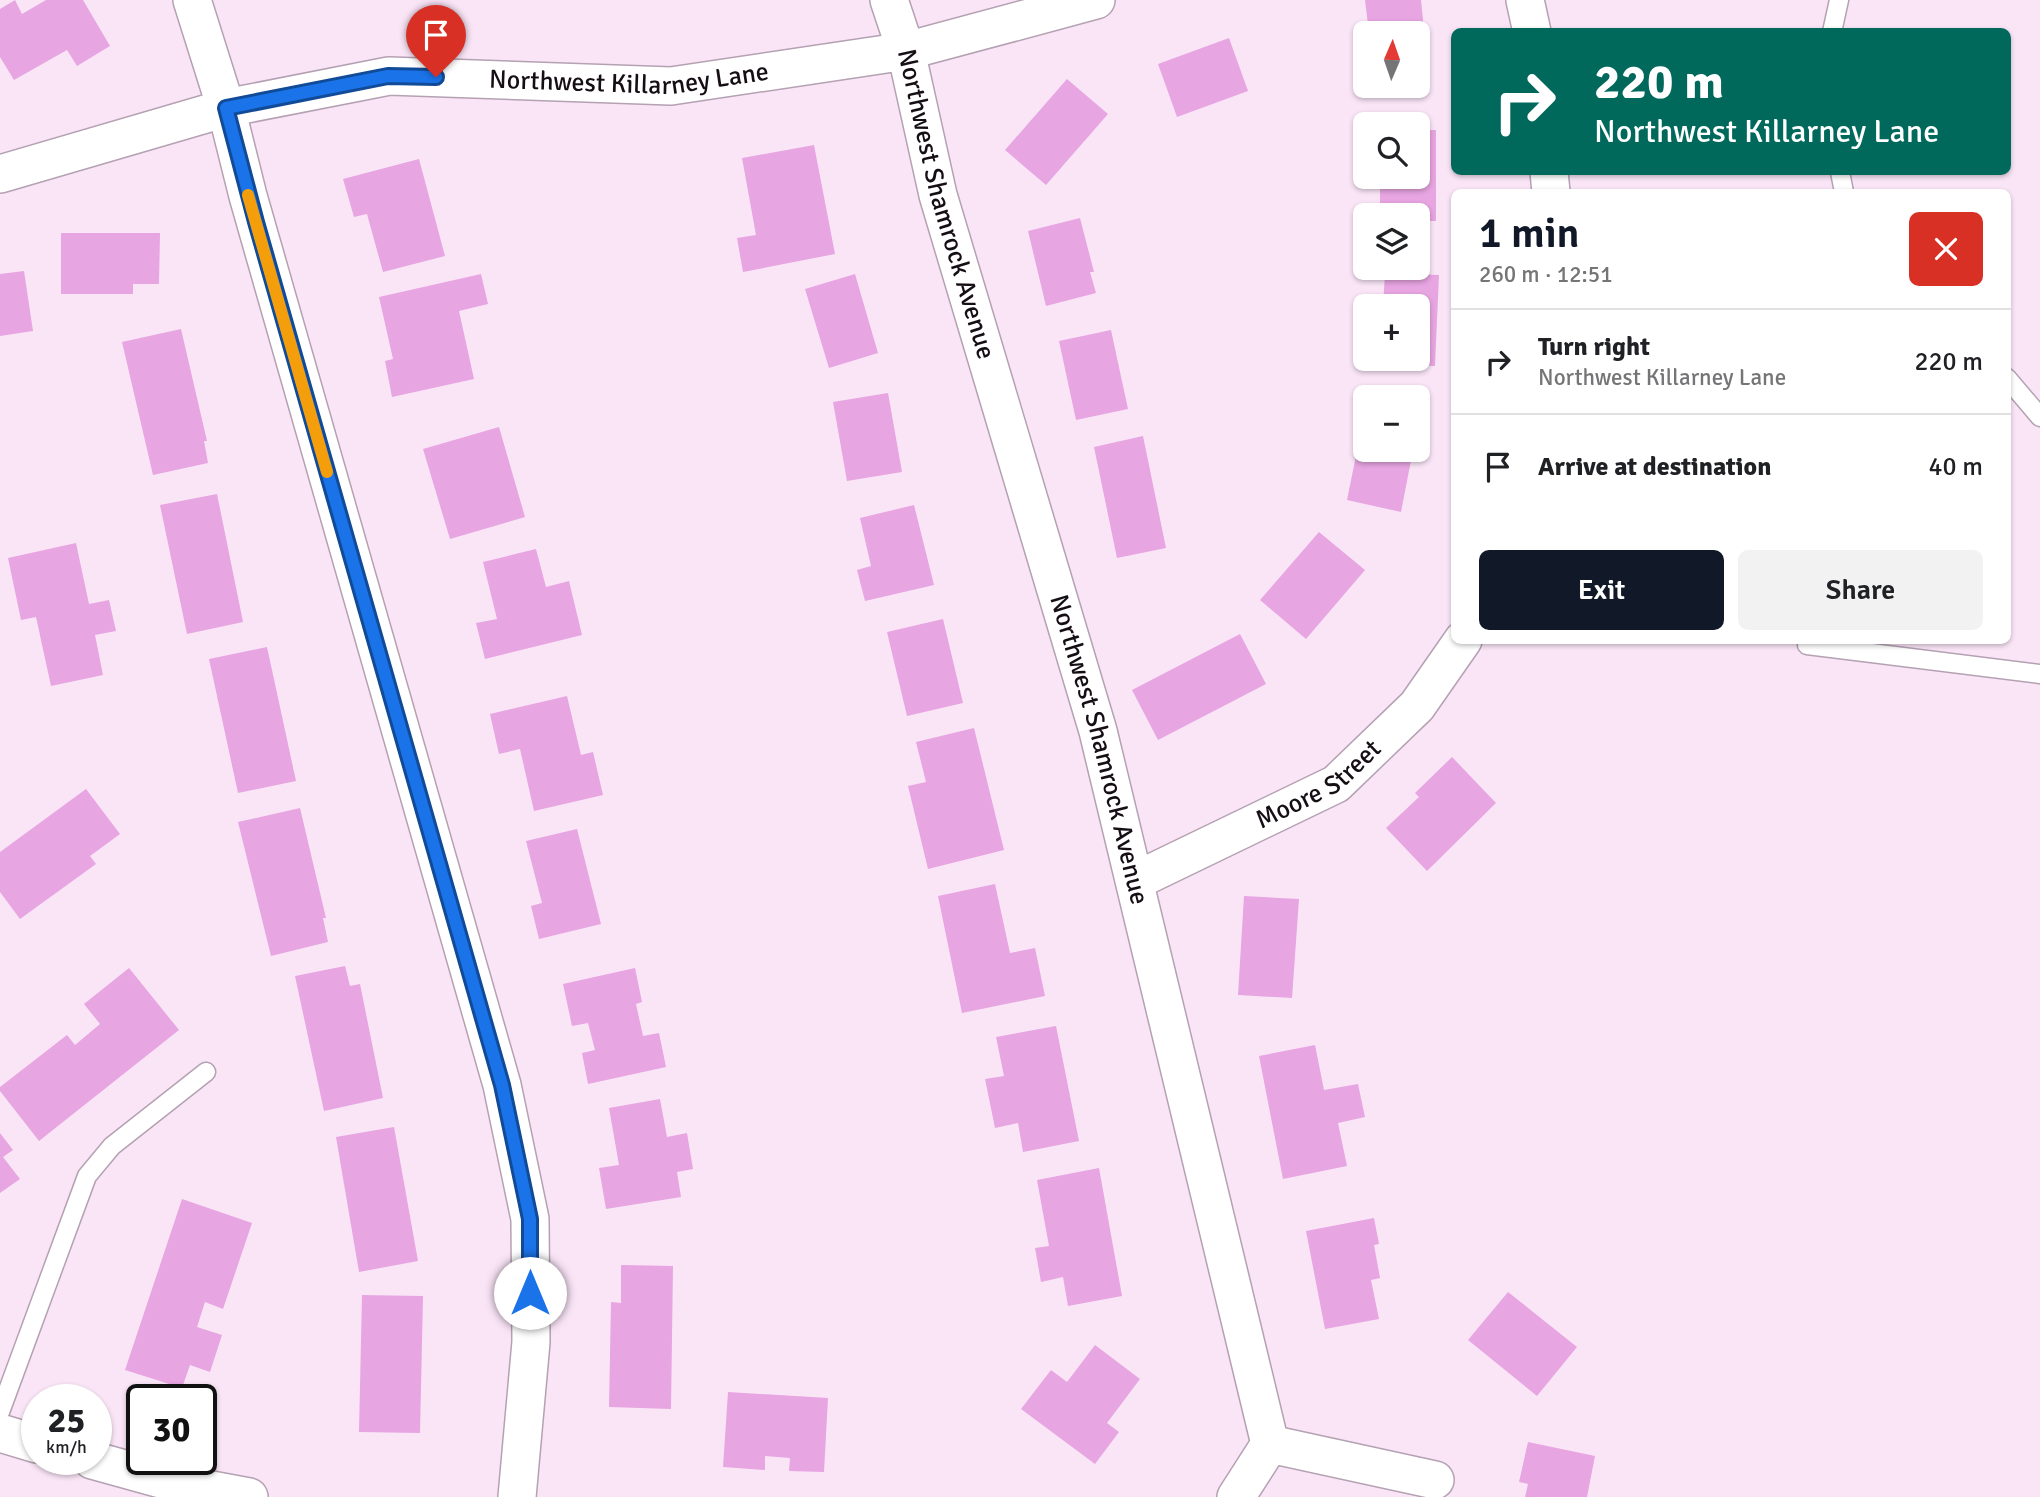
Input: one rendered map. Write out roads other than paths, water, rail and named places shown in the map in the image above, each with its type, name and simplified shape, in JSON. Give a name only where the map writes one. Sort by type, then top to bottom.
[{"type":"street","points":[[192,0],[226,108],[252,209],[505,1099],[530,1219],[531,1342],[517,1497]]},
{"type":"street","name":"Northwest Shamrock Avenue","points":[[889,0],[905,51],[937,195],[1098,731],[1270,1444]]},
{"type":"street","name":"Northwest Killarney Lane","points":[[0,174],[226,108],[388,76],[671,86],[905,51],[1096,0]]},
{"type":"street","points":[[1525,0],[1531,28]]},
{"type":"street","name":"Moore Street","points":[[1135,881],[1336,783],[1417,706],[1460,644]]},
{"type":"street","points":[[0,1433],[21,1439]]},
{"type":"street","points":[[1236,1497],[1270,1444],[1435,1480]]},
{"type":"street","points":[[112,1466],[178,1485],[249,1497]]},
{"type":"lane","points":[[1833,28],[1839,0]]},
{"type":"lane","points":[[2011,383],[2040,417]]},
{"type":"lane","points":[[1807,644],[2040,674]]},
{"type":"lane","points":[[0,1412],[87,1176],[112,1146],[206,1072]]}]
